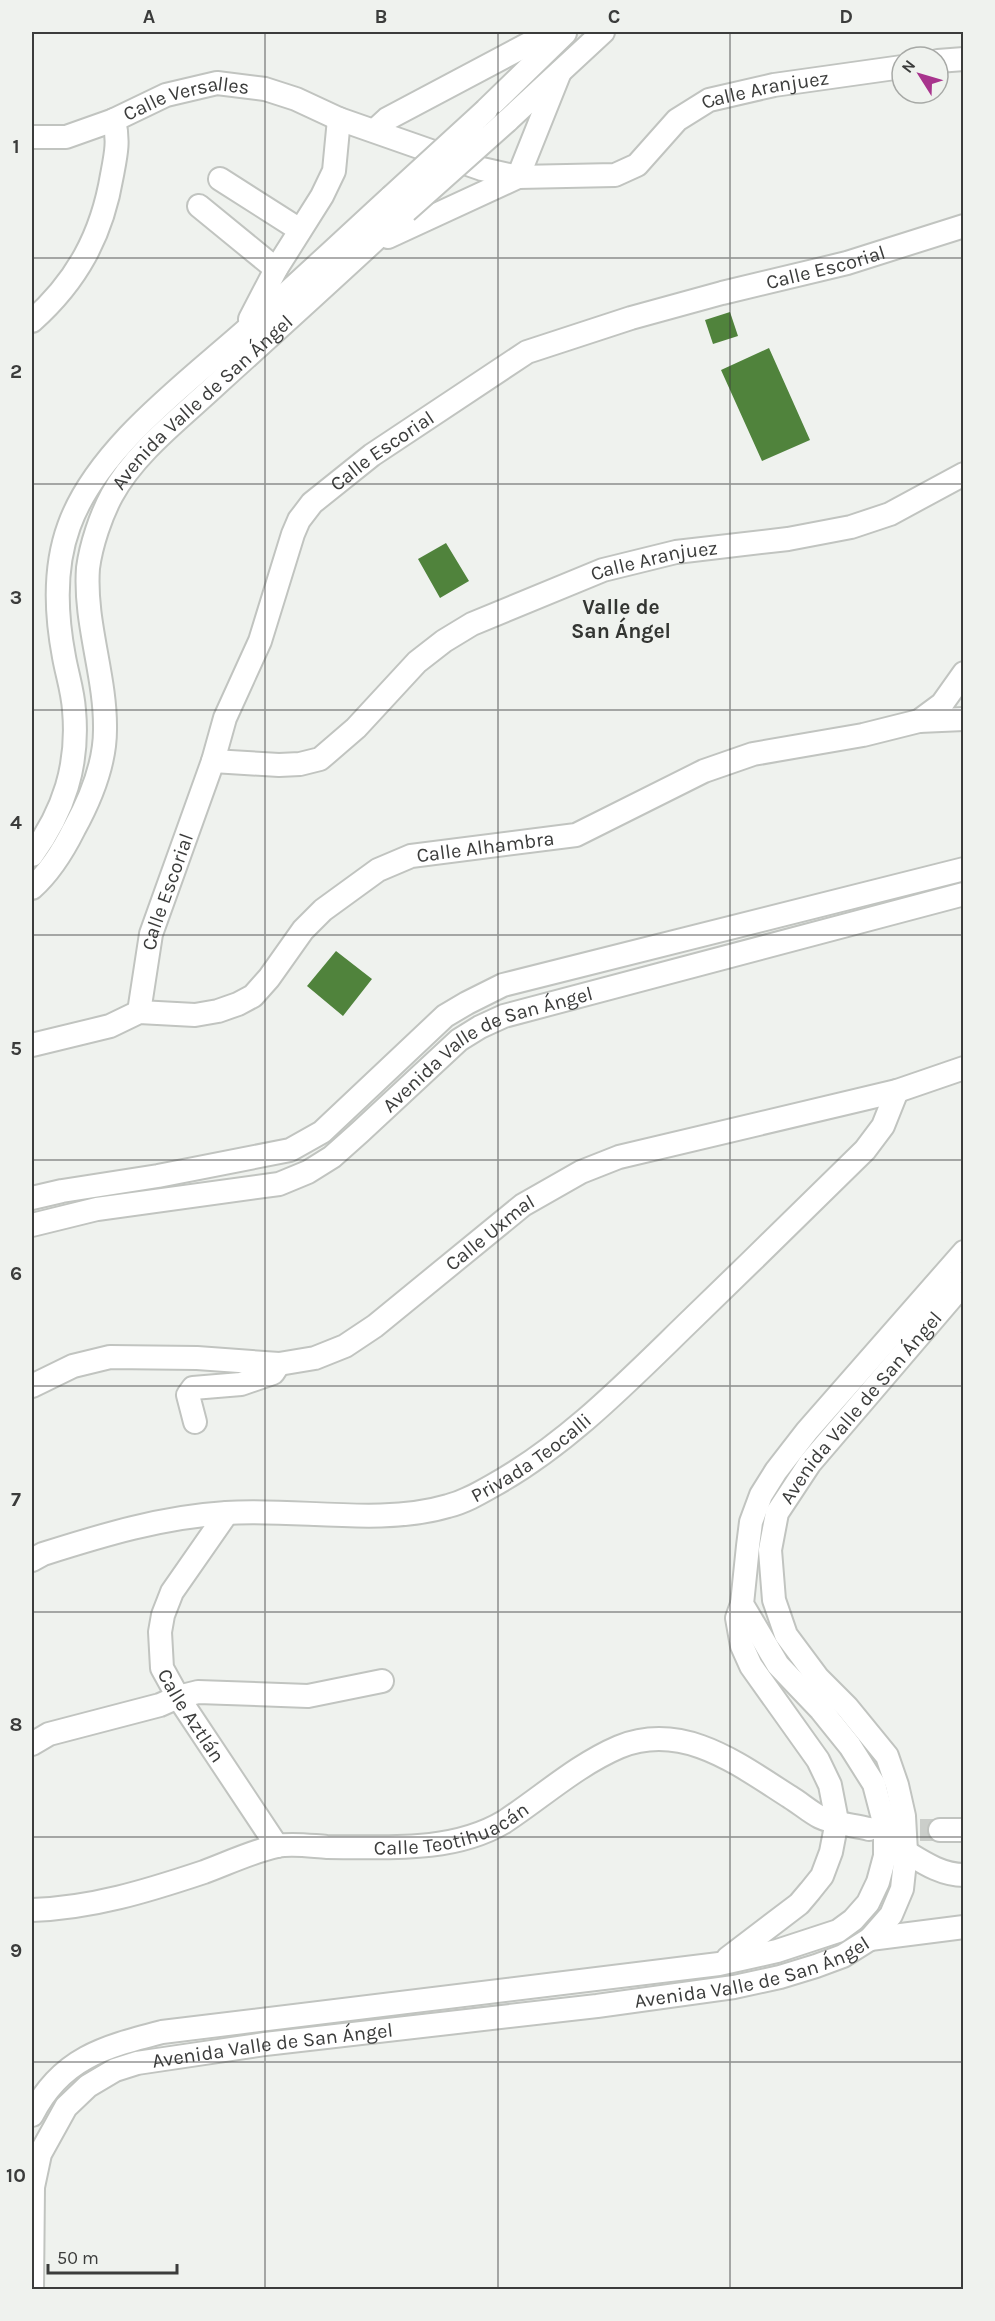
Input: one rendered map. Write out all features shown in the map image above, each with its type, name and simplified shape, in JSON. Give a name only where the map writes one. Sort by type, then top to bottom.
[{"type":"street","points":[[375,130],[387,119],[551,32]]},
{"type":"street","name":"Avenida Valle de San Ángel","points":[[32,888],[54,864],[81,816],[102,757],[105,731],[101,677],[89,605],[88,566],[112,495],[131,467],[174,424],[370,245],[398,204],[486,110],[566,32]]},
{"type":"street","name":"Avenida Valle de San Ángel","points":[[32,855],[47,834],[62,804],[70,777],[74,750],[74,710],[64,654],[58,597],[59,572],[68,528],[95,476],[116,449],[244,332],[398,204],[507,121],[603,32]]},
{"type":"street","name":"Calle Aranjuez","points":[[339,118],[482,170],[518,177],[615,176],[637,165],[677,120],[709,100],[774,85],[890,69]]},
{"type":"street","points":[[370,245],[518,177],[560,72]]},
{"type":"street","name":"Calle Versalles","points":[[32,138],[66,137],[114,120],[166,95],[217,83],[265,90],[296,99],[339,118]]},
{"type":"street","points":[[244,332],[276,269],[322,196],[334,171],[339,118]]},
{"type":"street","points":[[32,321],[66,286],[79,268],[97,232],[110,191],[118,139],[114,120]]},
{"type":"street","points":[[220,179],[300,230]]},
{"type":"street","points":[[199,206],[276,269]]},
{"type":"street","name":"Calle Escorial","points":[[139,1012],[151,934],[213,761],[225,718],[260,641],[279,576],[299,520],[312,503],[372,455],[527,352],[631,318],[847,263],[963,226]]},
{"type":"street","name":"Calle Aranjuez","points":[[213,761],[279,765],[300,764],[320,759],[356,728],[417,662],[444,641],[482,620],[603,570],[676,552],[778,540],[851,527],[890,514],[963,474]]},
{"type":"street","name":"Calle Alhambra","points":[[32,1045],[110,1026],[139,1012],[195,1015],[218,1011],[253,996],[303,930],[323,910],[378,870],[411,856],[576,835],[704,771],[753,754],[863,735],[919,721],[942,704],[963,673]]},
{"type":"street","points":[[919,721],[963,719]]},
{"type":"street","name":"Avenida Valle de San Ángel","points":[[32,1198],[258,1158],[290,1150],[322,1132],[445,1016],[466,1003],[503,986],[963,869]]},
{"type":"street","name":"Avenida Valle de San Ángel","points":[[32,1225],[97,1209],[279,1184],[308,1172],[332,1156],[452,1046],[480,1027],[504,1016],[963,894]]},
{"type":"street","name":"Calle Uxmal","points":[[32,1386],[73,1366],[110,1358],[197,1358],[279,1364],[315,1358],[345,1346],[375,1326],[502,1220],[580,1172],[619,1157],[897,1091],[963,1068]]},
{"type":"street","name":"Privada Teocalli","points":[[32,1560],[43,1554],[123,1529],[170,1519],[226,1513],[396,1514],[447,1507],[467,1500],[508,1477],[566,1437],[631,1378],[865,1150],[883,1126],[897,1091]]},
{"type":"street","name":"Avenida Valle de San Ángel","points":[[32,2115],[41,2097],[56,2078],[82,2059],[106,2048],[162,2032],[719,1964],[777,1952],[838,1931],[853,1920],[868,1902],[878,1882],[885,1856],[885,1826],[874,1784],[850,1746],[821,1710],[778,1665],[742,1604],[751,1522],[761,1495],[776,1471],[807,1431],[963,1252]]},
{"type":"street","name":"Avenida Valle de San Ángel","points":[[32,2289],[33,2187],[40,2154],[66,2107],[88,2085],[115,2070],[137,2063],[264,2044],[597,2006],[734,1987],[816,1966],[843,1956],[870,1939],[891,1915],[902,1889],[906,1852],[904,1816],[897,1785],[887,1756],[847,1707],[818,1678],[786,1635],[774,1600],[770,1550],[777,1513],[810,1463],[963,1283]]},
{"type":"street","points":[[195,1422],[188,1395],[193,1388],[241,1384],[273,1374],[279,1364]]},
{"type":"street","name":"Calle Aztlán","points":[[226,1513],[172,1592],[163,1615],[160,1632],[162,1668],[177,1697],[277,1846]]},
{"type":"street","points":[[748,1546],[770,1550]]},
{"type":"street","points":[[719,1964],[780,1919],[810,1891],[822,1876],[831,1852],[837,1821],[830,1785],[818,1760],[751,1666],[741,1646],[737,1618],[742,1604]]},
{"type":"street","points":[[32,1744],[48,1734],[160,1705],[177,1697],[198,1692],[308,1696],[382,1681]]},
{"type":"street","name":"Calle Teotihuacán","points":[[32,1910],[104,1902],[144,1893],[277,1846],[433,1845],[466,1838],[490,1830],[504,1822],[585,1765],[617,1748],[633,1742],[652,1739],[669,1738],[710,1749],[733,1760],[821,1818],[869,1830]]},
{"type":"street","points":[[940,1830],[963,1830]]},
{"type":"street","points":[[906,1852],[933,1868],[954,1875],[963,1875]]},
{"type":"street","points":[[868,1902],[891,1915]]},
{"type":"street","points":[[870,1939],[963,1928]]},
{"type":"street","points":[[447,1996],[450,2022]]},
{"type":"building","points":[[730,312],[738,336],[713,344],[705,320]]},
{"type":"building","points":[[769,348],[810,440],[762,461],[721,370]]},
{"type":"building","points":[[446,543],[469,581],[440,598],[418,559]]},
{"type":"building","points":[[336,951],[372,979],[343,1016],[307,986]]},
{"type":"tunnel","points":[[887,1830],[940,1830]]},
{"type":"district","name":"Valle de San Ángel","points":[[621,619]]}]
